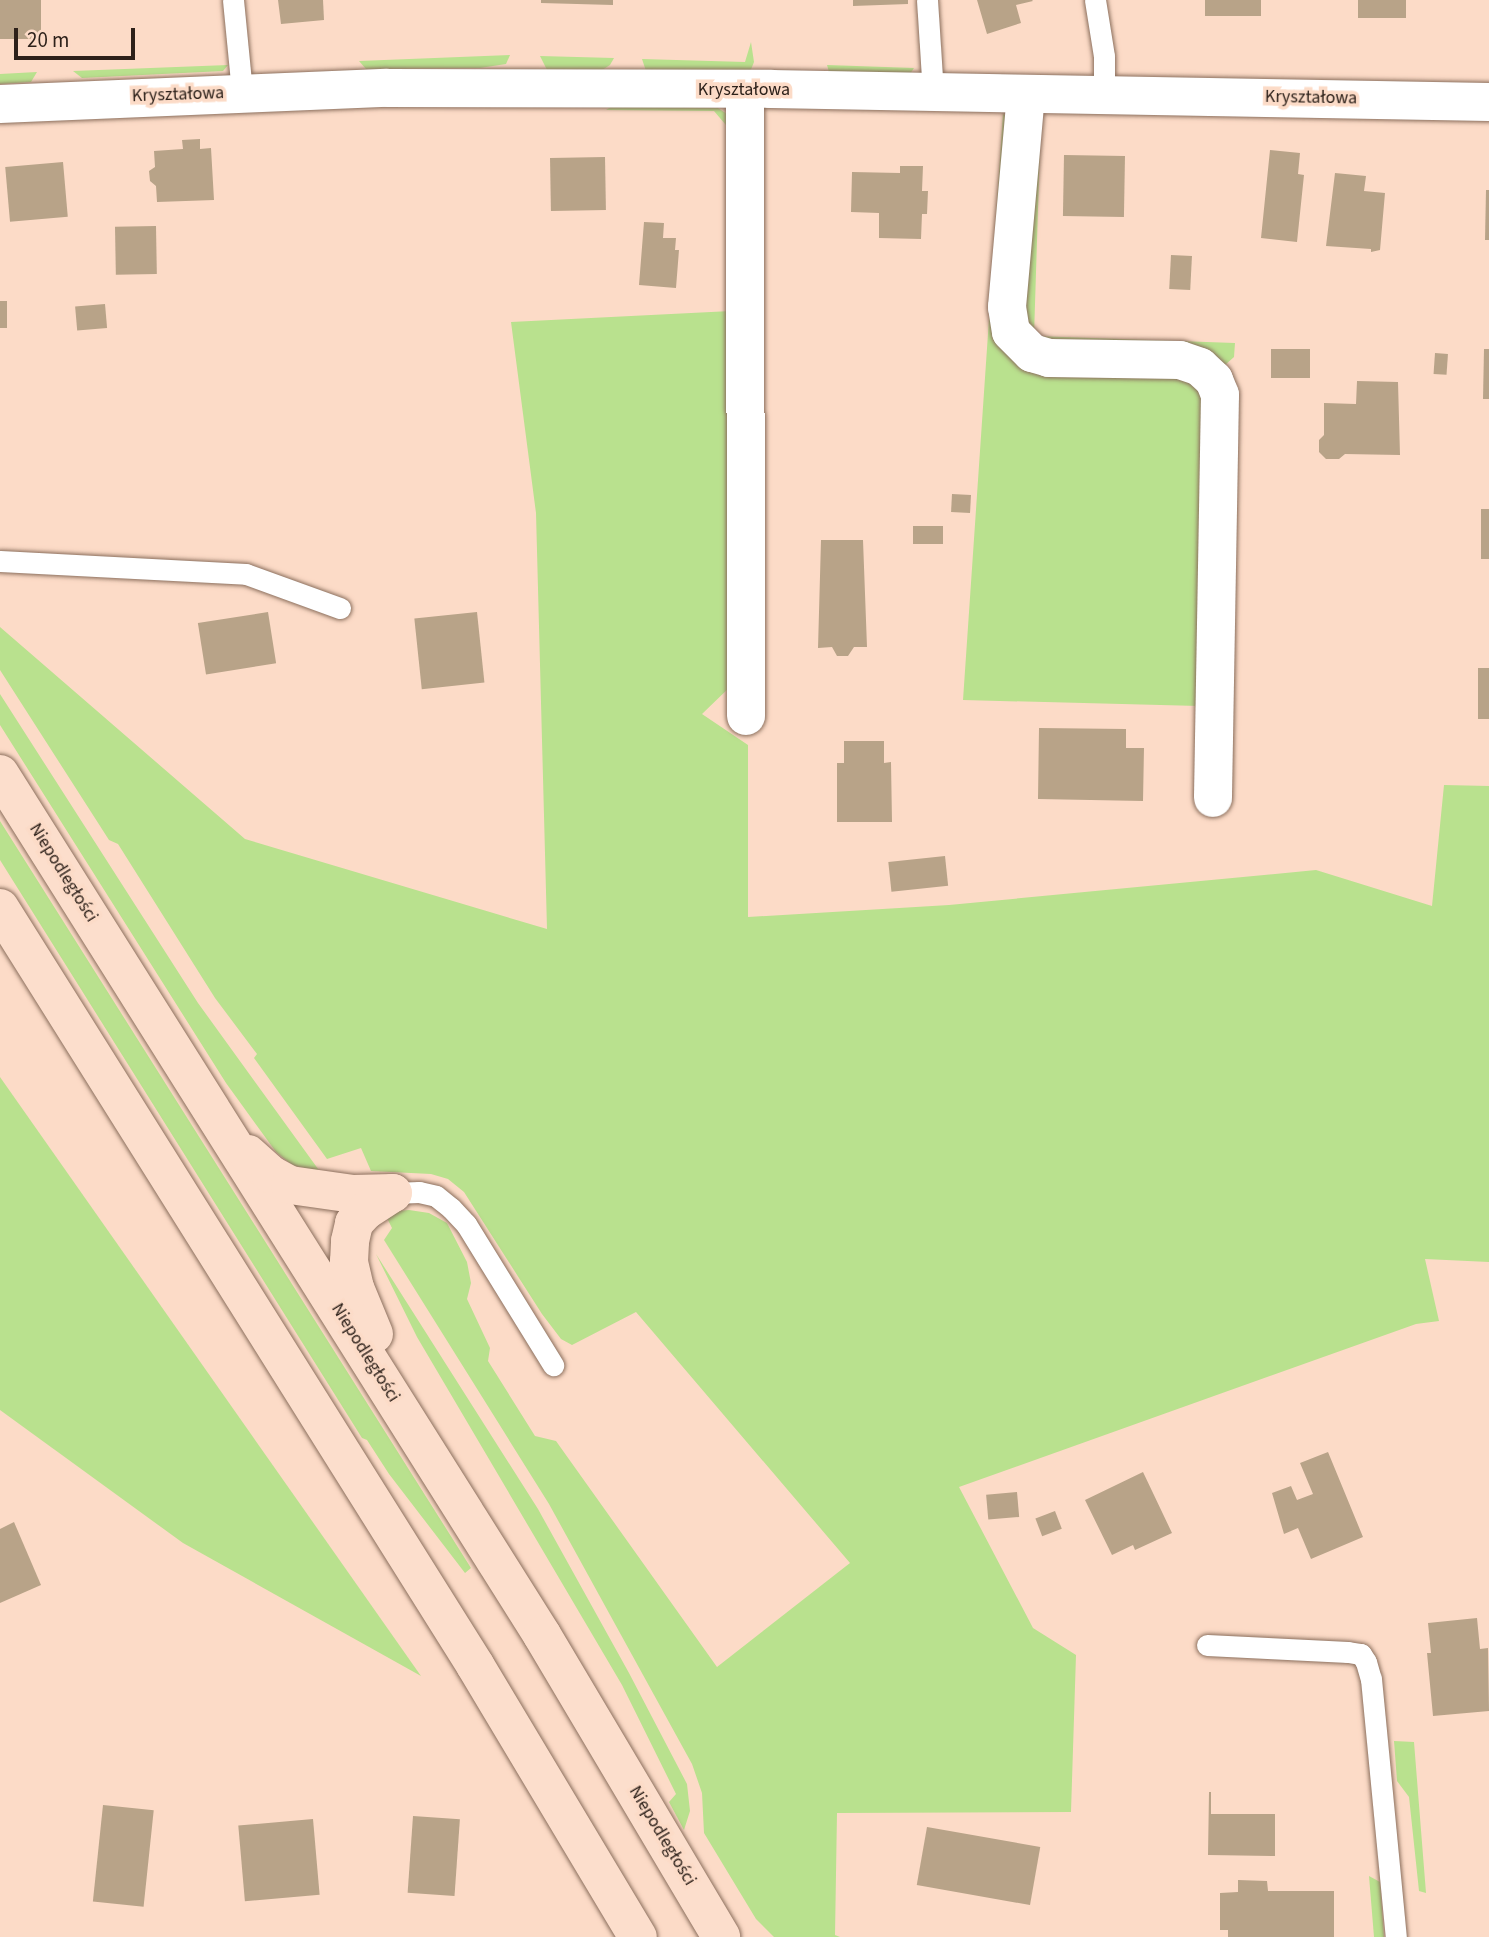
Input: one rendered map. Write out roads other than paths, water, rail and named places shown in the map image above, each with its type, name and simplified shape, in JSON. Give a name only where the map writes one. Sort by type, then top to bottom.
[{"type":"main road","name":"Niepodległości","points":[[0,774],[542,1635],[721,1937]]},
{"type":"main road","points":[[0,908],[468,1653],[638,1937]]},
{"type":"main road","points":[[223,1127],[270,1174],[290,1185],[353,1194],[393,1193]]},
{"type":"main road","points":[[393,1193],[365,1211],[354,1223],[349,1262],[365,1314],[419,1439]]},
{"type":"street","name":"Kryształowa","points":[[0,104],[387,88],[1104,94],[1489,102]]},
{"type":"street","points":[[745,90],[746,716]]},
{"type":"street","points":[[1026,94],[1007,307],[1011,332],[1032,353],[1049,358],[1180,360],[1200,367],[1214,380],[1220,395],[1213,798]]},
{"type":"lane","points":[[233,0],[242,92]]},
{"type":"lane","points":[[927,0],[933,93]]},
{"type":"lane","points":[[1095,0],[1104,56],[1104,94]]},
{"type":"lane","points":[[0,561],[246,574],[340,608]]},
{"type":"lane","points":[[393,1193],[428,1194],[451,1208],[466,1224],[552,1365]]},
{"type":"lane","points":[[1207,1645],[1361,1654],[1371,1679],[1396,1937]]}]
